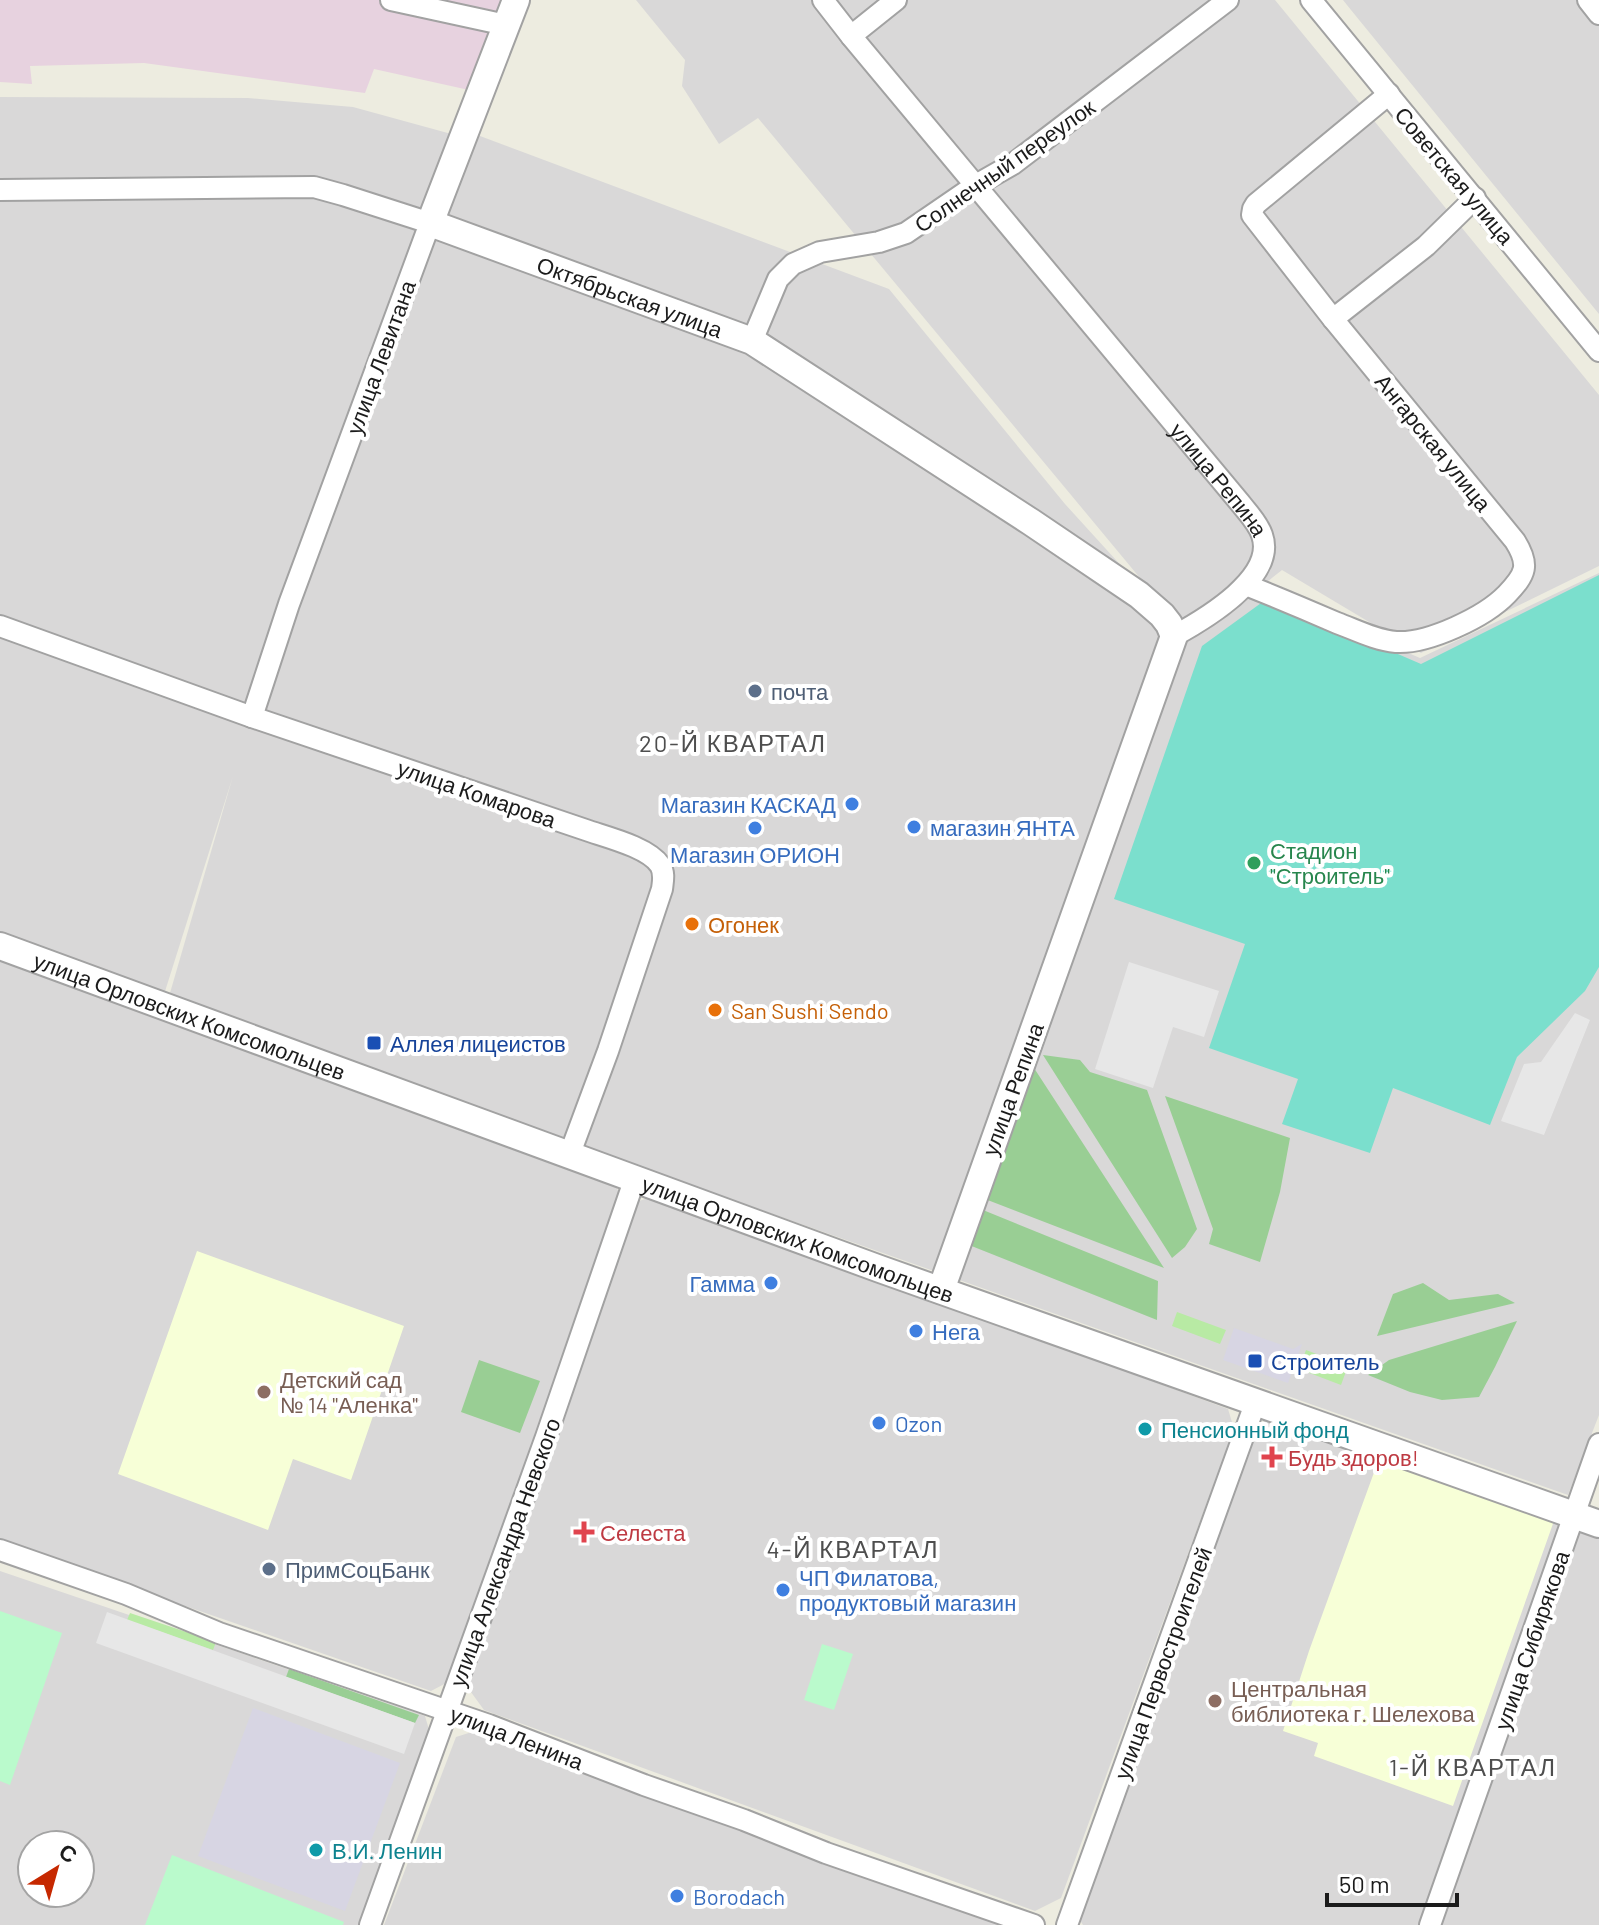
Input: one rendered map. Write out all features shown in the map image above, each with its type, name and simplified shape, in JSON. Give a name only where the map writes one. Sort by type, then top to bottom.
[{"type":"street","points":[[391,0],[506,25]]},
{"type":"street","name":"улица Левитана","points":[[252,717],[289,604],[516,0]]},
{"type":"street","name":"улица Репина","points":[[823,0],[1231,491],[1259,527],[1265,551],[1246,585],[1207,618],[1174,636],[941,1290]]},
{"type":"street","points":[[851,36],[896,0]]},
{"type":"street","name":"Солнечный переулок","points":[[752,341],[778,279],[793,264],[820,252],[870,244],[906,233],[976,185],[1013,164],[1228,0]]},
{"type":"street","name":"Советская улица","points":[[1311,0],[1599,351]]},
{"type":"street","points":[[1588,0],[1599,14]]},
{"type":"street","name":"Ангарская улица","points":[[1246,585],[1373,637],[1400,642],[1442,633],[1471,620],[1506,596],[1524,574],[1524,556],[1515,541],[1253,219],[1256,204],[1389,94]]},
{"type":"street","name":"Октябрьская улица","points":[[0,190],[314,187],[430,223],[752,341],[1139,595],[1162,615],[1174,636]]},
{"type":"street","points":[[1333,319],[1426,246],[1475,198]]},
{"type":"street","name":"улица Комарова","points":[[0,626],[252,717],[586,830],[642,851],[660,865],[664,875],[662,889],[569,1156]]},
{"type":"street","name":"улица Орловских Комсомольцев","points":[[0,946],[569,1156],[1587,1520]]},
{"type":"street","name":"улица Александра Невского","points":[[370,1925],[546,1437],[635,1178]]},
{"type":"street","name":"улица Первостроителей","points":[[1067,1925],[1256,1401]]},
{"type":"street","name":"улица Сибирякова","points":[[1430,1925],[1587,1520],[1599,1444]]},
{"type":"street","name":"улица Ленина","points":[[0,1550],[126,1594],[219,1633],[489,1725],[826,1853],[1034,1925]]},
{"type":"shaded area","points":[[0,0],[501,0],[469,90],[374,69],[365,93],[144,63],[30,66],[32,84],[0,82]]},
{"type":"shaded area","name":"20-Й КВАРТАЛ","points":[[636,0],[1275,0],[1599,395],[1599,566],[1421,653],[1282,570],[1258,589],[1420,658],[1599,573],[1599,1415],[1568,1495],[175,1003],[170,993],[233,776],[161,1004],[0,941],[0,97],[248,98],[353,107],[455,135],[464,130],[889,289],[1065,504],[1184,631],[758,118],[719,144],[682,86],[685,60]]},
{"type":"shaded area","points":[[1343,0],[1599,0],[1599,314],[1351,10]]},
{"type":"shaded area","name":"Стадион \"Строитель\"","points":[[1599,575],[1599,967],[1585,991],[1517,1057],[1490,1125],[1393,1088],[1370,1153],[1282,1124],[1298,1079],[1209,1048],[1245,944],[1114,899],[1202,646],[1268,598],[1421,664]]},
{"type":"shaded area","points":[[0,960],[613,1181],[620,1194],[450,1681],[431,1691],[0,1542]]},
{"type":"shaded area","points":[[1129,962],[1219,991],[1204,1037],[1173,1027],[1153,1088],[1095,1069]]},
{"type":"shaded area","points":[[1575,1013],[1590,1020],[1544,1135],[1501,1121],[1524,1064],[1541,1062]]},
{"type":"shaded area","name":"4-Й КВАРТАЛ","points":[[654,1196],[1228,1409],[1234,1429],[1061,1898],[1035,1911],[484,1710],[468,1688],[639,1201]]},
{"type":"shaded area","name":"Детский сад № 14 \"Аленка\"","points":[[197,1251],[404,1326],[351,1480],[293,1459],[268,1530],[118,1474]]},
{"type":"shaded area","points":[[1234,1328],[1293,1349],[1302,1344],[1288,1383],[1223,1360]]},
{"type":"shaded area","name":"1-Й КВАРТАЛ","points":[[1272,1418],[1599,1531],[1599,1925],[1083,1925],[1078,1917],[1251,1427]]},
{"type":"shaded area","points":[[1380,1456],[1555,1518],[1453,1806],[1314,1756],[1318,1743],[1283,1731]]},
{"type":"shaded area","points":[[0,1571],[425,1716],[430,1733],[366,1925],[0,1925]]},
{"type":"shaded area","points":[[0,1611],[62,1633],[10,1785],[0,1781]]},
{"type":"shaded area","points":[[107,1612],[415,1723],[404,1754],[96,1643]]},
{"type":"shaded area","points":[[822,1644],[853,1654],[834,1710],[804,1700]]},
{"type":"shaded area","points":[[253,1708],[400,1763],[345,1911],[198,1856]]},
{"type":"shaded area","points":[[475,1731],[1006,1925],[384,1925],[456,1737]]},
{"type":"shaded area","points":[[172,1855],[344,1922],[343,1925],[145,1925]]},
{"type":"green space","points":[[1043,1055],[1080,1060],[1090,1072],[1147,1090],[1197,1229],[1185,1247],[1172,1258]]},
{"type":"green space","points":[[1034,1068],[1164,1268],[985,1199]]},
{"type":"green space","points":[[1165,1096],[1290,1138],[1280,1192],[1260,1262],[1209,1244],[1213,1229]]},
{"type":"green space","points":[[983,1210],[1158,1281],[1157,1320],[969,1245]]},
{"type":"green space","points":[[1423,1283],[1449,1300],[1498,1294],[1515,1303],[1377,1336],[1393,1294]]},
{"type":"green space","points":[[1177,1312],[1226,1330],[1220,1344],[1172,1326]]},
{"type":"green space","points":[[1517,1321],[1479,1397],[1442,1400],[1410,1392],[1368,1375],[1389,1360]]},
{"type":"green space","points":[[1306,1350],[1348,1366],[1341,1385],[1299,1369]]},
{"type":"green space","points":[[479,1360],[540,1381],[520,1433],[461,1412]]},
{"type":"green space","points":[[130,1613],[216,1642],[213,1650],[127,1620]]},
{"type":"green space","points":[[289,1669],[419,1715],[415,1723],[286,1677]]},
{"type":"place","name":"почта","points":[[755,691]]},
{"type":"place","name":"Магазин КАСКАД","points":[[852,804]]},
{"type":"place","name":"магазин ЯНТА","points":[[914,827]]},
{"type":"place","name":"Магазин ОРИОН","points":[[755,828]]},
{"type":"place","name":"Стадион \"Строитель\"","points":[[1254,863]]},
{"type":"place","name":"Огонек","points":[[692,924]]},
{"type":"place","name":"San Sushi Sendo","points":[[715,1010]]},
{"type":"place","name":"Аллея лицеистов","points":[[374,1043]]},
{"type":"place","name":"Гамма","points":[[771,1283]]},
{"type":"place","name":"Нега","points":[[916,1331]]},
{"type":"place","name":"Строитель","points":[[1255,1361]]},
{"type":"place","name":"Детский сад № 14 \"Аленка\"","points":[[264,1392]]},
{"type":"place","name":"Ozon","points":[[879,1423]]},
{"type":"place","name":"Пенсионный фонд","points":[[1145,1429]]},
{"type":"place","name":"Будь здоров!","points":[[1272,1457]]},
{"type":"place","name":"Селеста","points":[[584,1532]]},
{"type":"place","name":"ПримСоцБанк","points":[[269,1569]]},
{"type":"place","name":"ЧП Филатова, продуктовый магазин","points":[[783,1590]]},
{"type":"place","name":"Центральная библиотека г. Шелехова","points":[[1215,1701]]},
{"type":"place","name":"В.И. Ленин","points":[[316,1850]]},
{"type":"place","name":"Borodach","points":[[677,1896]]},
{"type":"district","name":"20-Й КВАРТАЛ","points":[[733,742]]},
{"type":"district","name":"4-Й КВАРТАЛ","points":[[853,1548]]},
{"type":"district","name":"1-Й КВАРТАЛ","points":[[1473,1766]]}]
